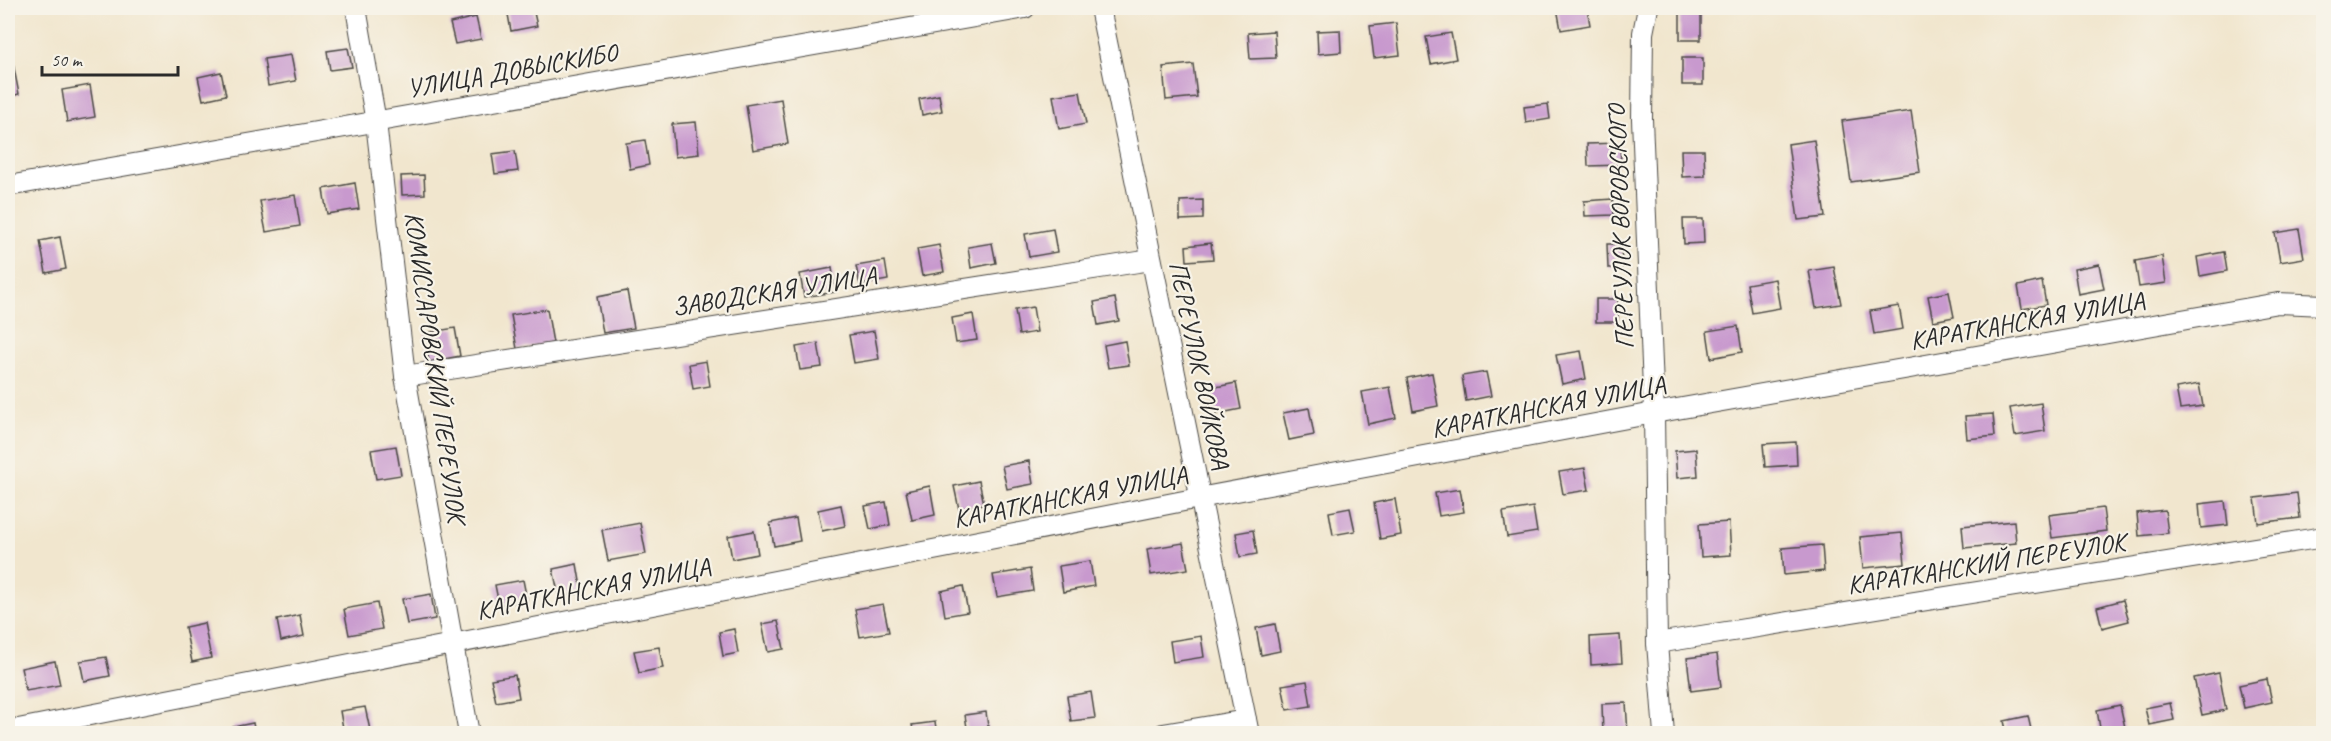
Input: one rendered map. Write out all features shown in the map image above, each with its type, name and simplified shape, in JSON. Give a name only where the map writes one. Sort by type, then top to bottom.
[{"type":"street","name":"КОМИССАРОВСКИЙ ПЕРЕУЛОК","points":[[356,8],[376,122],[405,376],[469,734]]},
{"type":"street","name":"УЛИЦА ДОВЫСКИБО","points":[[8,186],[1025,8]]},
{"type":"street","name":"ПЕРЕУЛОК ВОЙКОВА","points":[[1100,8],[1150,260],[1248,727]]},
{"type":"street","name":"ПЕРЕУЛОК ВОРОВСКОГО","points":[[1648,8],[1643,33],[1642,118],[1654,413],[1657,643],[1664,734]]},
{"type":"street","name":"ЗАВОДСКАЯ УЛИЦА","points":[[405,376],[1150,260]]},
{"type":"street","name":"КАРАТКАНСКАЯ УЛИЦА","points":[[8,731],[1199,498],[1654,413],[2278,303],[2324,305]]},
{"type":"street","name":"КАРАТКАНСКИЙ ПЕРЕУЛОК","points":[[1657,643],[2324,537]]},
{"type":"street","points":[[1163,734],[1248,727]]},
{"type":"building","points":[[533,8],[537,26],[511,31],[507,9]]},
{"type":"building","points":[[1557,8],[1587,8],[1590,25],[1561,30]]},
{"type":"building","points":[[1680,11],[1701,11],[1701,40],[1680,40]]},
{"type":"building","points":[[476,17],[481,39],[455,44],[450,23]]},
{"type":"building","points":[[1396,23],[1400,55],[1374,58],[1370,26]]},
{"type":"building","points":[[1340,30],[1341,52],[1318,54],[1317,31]]},
{"type":"building","points":[[1274,31],[1276,58],[1250,59],[1248,33]]},
{"type":"building","points":[[1451,33],[1456,59],[1431,64],[1426,37]]},
{"type":"building","points":[[348,48],[352,67],[330,70],[327,51]]},
{"type":"building","points":[[291,55],[296,81],[268,86],[264,59]]},
{"type":"building","points":[[1682,58],[1703,58],[1703,85],[1682,85]]},
{"type":"building","points":[[13,63],[19,94],[8,97],[8,65]]},
{"type":"building","points":[[1193,64],[1197,97],[1166,100],[1163,67]]},
{"type":"building","points":[[221,72],[226,95],[203,100],[198,77]]},
{"type":"building","points":[[90,85],[95,117],[67,122],[62,90]]},
{"type":"building","points":[[1080,92],[1086,124],[1059,129],[1053,96]]},
{"type":"building","points":[[939,95],[942,111],[922,115],[919,99]]},
{"type":"building","points":[[781,99],[788,144],[753,150],[746,105]]},
{"type":"building","points":[[1548,104],[1550,119],[1526,123],[1524,107]]},
{"type":"building","points":[[1911,111],[1920,172],[1851,182],[1842,121]]},
{"type":"building","points":[[696,122],[699,154],[675,157],[672,124]]},
{"type":"building","points":[[645,140],[649,165],[630,169],[626,143]]},
{"type":"building","points":[[1814,140],[1825,217],[1798,220],[1788,144]]},
{"type":"building","points":[[1620,143],[1621,165],[1588,166],[1587,144]]},
{"type":"building","points":[[1681,150],[1704,150],[1705,176],[1682,177]]},
{"type":"building","points":[[515,151],[518,171],[495,174],[492,154]]},
{"type":"building","points":[[424,175],[425,194],[402,195],[401,176]]},
{"type":"building","points":[[355,183],[359,209],[327,214],[323,189]]},
{"type":"building","points":[[295,195],[300,226],[266,232],[260,201]]},
{"type":"building","points":[[1613,199],[1614,215],[1585,216],[1584,201]]},
{"type":"building","points":[[1203,200],[1203,219],[1180,220],[1180,201]]},
{"type":"building","points":[[1683,219],[1703,219],[1704,243],[1684,244]]},
{"type":"building","points":[[1053,229],[1057,252],[1029,257],[1025,234]]},
{"type":"building","points":[[2299,229],[2304,258],[2280,262],[2275,233]]},
{"type":"building","points":[[60,237],[66,269],[46,273],[40,241]]},
{"type":"building","points":[[992,243],[996,263],[971,268],[968,247]]},
{"type":"building","points":[[1211,243],[1213,259],[1187,261],[1186,246]]},
{"type":"building","points":[[1607,244],[1621,244],[1622,268],[1608,268]]},
{"type":"building","points":[[939,245],[944,272],[922,276],[917,249]]},
{"type":"building","points":[[2224,252],[2227,271],[2200,276],[2197,257]]},
{"type":"building","points":[[2162,256],[2166,283],[2139,287],[2135,261]]},
{"type":"building","points":[[885,261],[888,280],[860,285],[856,266]]},
{"type":"building","points":[[2099,264],[2104,289],[2078,294],[2074,269]]},
{"type":"building","points":[[1834,267],[1841,304],[1816,308],[1809,271]]},
{"type":"building","points":[[832,268],[836,292],[804,297],[800,274]]},
{"type":"building","points":[[1775,279],[1780,308],[1752,313],[1747,284]]},
{"type":"building","points":[[2042,281],[2046,305],[2022,309],[2018,286]]},
{"type":"building","points":[[627,291],[634,328],[603,333],[597,297]]},
{"type":"building","points":[[1949,292],[1954,317],[1933,321],[1928,296]]},
{"type":"building","points":[[1115,298],[1119,321],[1098,325],[1094,302]]},
{"type":"building","points":[[1596,299],[1618,299],[1618,322],[1596,322]]},
{"type":"building","points":[[1899,306],[1903,329],[1874,334],[1870,311]]},
{"type":"building","points":[[1033,307],[1037,332],[1019,335],[1015,310]]},
{"type":"building","points":[[547,309],[553,343],[517,349],[511,315]]},
{"type":"building","points":[[973,314],[977,340],[956,343],[952,318]]},
{"type":"building","points":[[1738,326],[1742,352],[1711,358],[1707,331]]},
{"type":"building","points":[[455,328],[460,356],[429,362],[424,333]]},
{"type":"building","points":[[874,331],[879,359],[854,363],[849,335]]},
{"type":"building","points":[[1125,341],[1129,365],[1108,368],[1104,345]]},
{"type":"building","points":[[818,343],[822,367],[800,370],[796,347]]},
{"type":"building","points":[[1581,351],[1586,379],[1562,384],[1556,355]]},
{"type":"building","points":[[706,361],[710,386],[693,389],[689,364]]},
{"type":"building","points":[[1486,372],[1491,396],[1466,401],[1462,376]]},
{"type":"building","points":[[1432,373],[1438,406],[1413,411],[1407,378]]},
{"type":"building","points":[[1236,383],[1241,409],[1216,414],[1211,388]]},
{"type":"building","points":[[2199,384],[2203,406],[2180,409],[2176,388]]},
{"type":"building","points":[[1390,387],[1396,418],[1368,424],[1362,392]]},
{"type":"building","points":[[2041,403],[2045,431],[2015,436],[2010,408]]},
{"type":"building","points":[[1309,408],[1314,435],[1289,440],[1283,413]]},
{"type":"building","points":[[1993,414],[1995,436],[1967,439],[1965,416]]},
{"type":"building","points":[[1796,442],[1797,465],[1765,467],[1763,444]]},
{"type":"building","points":[[396,446],[401,475],[376,479],[371,450]]},
{"type":"building","points":[[1696,449],[1698,476],[1677,478],[1675,451]]},
{"type":"building","points":[[1029,461],[1033,484],[1007,489],[1002,466]]},
{"type":"building","points":[[1585,468],[1589,490],[1563,494],[1559,472]]},
{"type":"building","points":[[979,481],[984,504],[959,509],[954,486]]},
{"type":"building","points":[[930,486],[935,515],[912,520],[906,491]]},
{"type":"building","points":[[1460,489],[1464,512],[1439,516],[1435,493]]},
{"type":"building","points":[[2297,493],[2300,518],[2258,523],[2255,498]]},
{"type":"building","points":[[1395,499],[1401,535],[1380,539],[1374,503]]},
{"type":"building","points":[[2225,501],[2228,525],[2201,528],[2199,504]]},
{"type":"building","points":[[886,502],[890,525],[870,529],[865,506]]},
{"type":"building","points":[[841,505],[845,526],[822,531],[818,510]]},
{"type":"building","points":[[1533,507],[1537,532],[1507,537],[1503,512]]},
{"type":"building","points":[[1350,508],[1355,531],[1333,535],[1329,512]]},
{"type":"building","points":[[2103,508],[2106,531],[2052,538],[2049,515]]},
{"type":"building","points":[[2165,510],[2168,533],[2139,536],[2137,513]]},
{"type":"building","points":[[796,518],[800,541],[774,546],[770,523]]},
{"type":"building","points":[[2014,521],[2016,543],[1964,548],[1962,526]]},
{"type":"building","points":[[1729,522],[1731,555],[1701,557],[1699,524]]},
{"type":"building","points":[[640,523],[646,554],[608,561],[602,530]]},
{"type":"building","points":[[1253,530],[1257,554],[1240,557],[1236,533]]},
{"type":"building","points":[[754,531],[758,554],[732,559],[728,536]]},
{"type":"building","points":[[1902,533],[1905,564],[1863,568],[1860,537]]},
{"type":"building","points":[[1183,543],[1188,569],[1151,575],[1147,549]]},
{"type":"building","points":[[1822,545],[1824,571],[1784,575],[1782,548]]},
{"type":"building","points":[[1090,561],[1094,586],[1063,592],[1059,566]]},
{"type":"building","points":[[577,564],[582,593],[559,597],[553,569]]},
{"type":"building","points":[[1030,569],[1033,591],[997,597],[993,575]]},
{"type":"building","points":[[523,580],[527,600],[499,605],[495,585]]},
{"type":"building","points":[[963,586],[968,612],[945,616],[941,591]]},
{"type":"building","points":[[431,594],[435,619],[407,624],[402,599]]},
{"type":"building","points":[[2123,600],[2129,621],[2102,628],[2097,607]]},
{"type":"building","points":[[377,603],[382,629],[349,635],[344,609]]},
{"type":"building","points":[[883,604],[889,632],[860,637],[855,609]]},
{"type":"building","points":[[300,615],[304,636],[281,641],[277,620]]},
{"type":"building","points":[[778,621],[784,649],[768,652],[762,624]]},
{"type":"building","points":[[204,623],[211,658],[192,662],[185,627]]},
{"type":"building","points":[[1275,624],[1280,651],[1261,655],[1256,628]]},
{"type":"building","points":[[734,629],[738,653],[723,656],[719,632]]},
{"type":"building","points":[[1620,635],[1622,663],[1591,665],[1590,637]]},
{"type":"building","points":[[1201,636],[1204,657],[1173,662],[1170,641]]},
{"type":"building","points":[[659,647],[663,668],[639,673],[634,651]]},
{"type":"building","points":[[1717,654],[1721,687],[1691,691],[1687,658]]},
{"type":"building","points":[[106,657],[110,676],[84,681],[80,661]]},
{"type":"building","points":[[55,661],[60,685],[26,691],[21,668]]},
{"type":"building","points":[[2219,673],[2226,710],[2202,715],[2194,678]]},
{"type":"building","points":[[515,675],[519,698],[496,702],[491,679]]},
{"type":"building","points":[[2267,679],[2272,702],[2244,708],[2239,685]]},
{"type":"building","points":[[1307,681],[1311,706],[1287,710],[1282,685]]},
{"type":"building","points":[[1091,692],[1095,718],[1071,721],[1067,696]]},
{"type":"building","points":[[1626,703],[1628,734],[1603,734],[1602,704]]},
{"type":"building","points":[[2170,703],[2174,720],[2149,725],[2145,708]]},
{"type":"building","points":[[2120,705],[2126,732],[2101,734],[2097,710]]},
{"type":"building","points":[[365,707],[370,730],[344,734],[340,711]]},
{"type":"building","points":[[986,712],[989,734],[968,734],[965,715]]},
{"type":"building","points":[[2028,716],[2032,734],[2007,734],[2004,721]]},
{"type":"building","points":[[935,722],[937,734],[914,734],[912,725]]},
{"type":"building","points":[[253,723],[255,734],[235,734],[233,727]]}]
